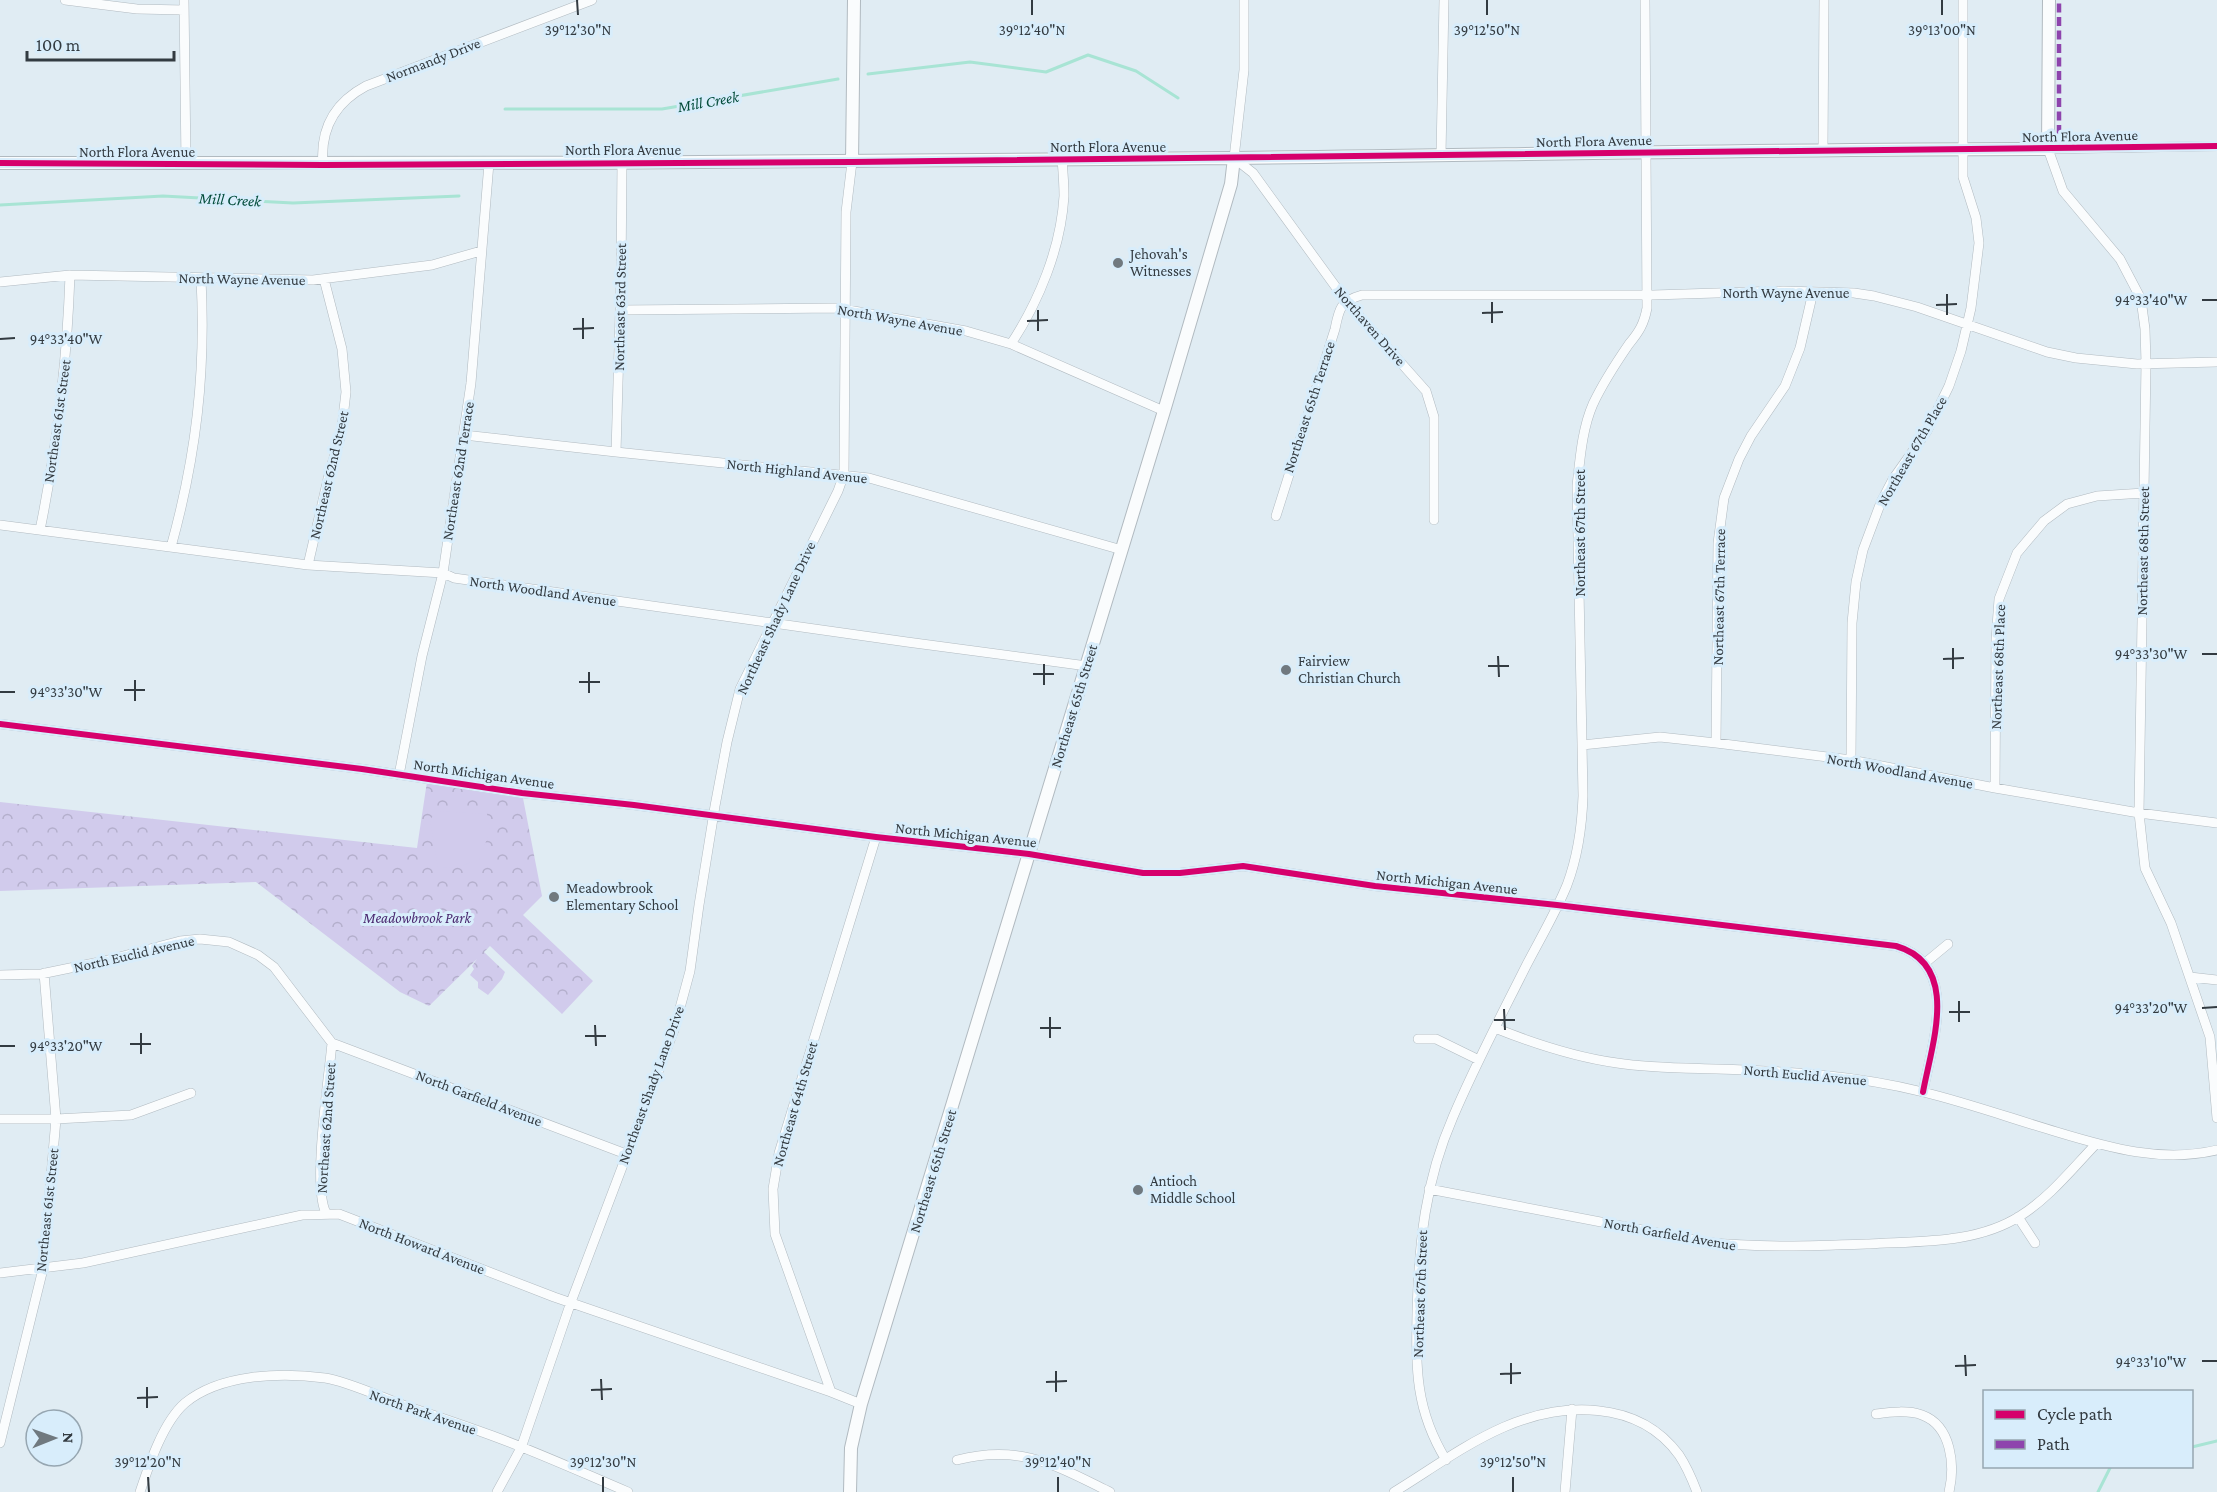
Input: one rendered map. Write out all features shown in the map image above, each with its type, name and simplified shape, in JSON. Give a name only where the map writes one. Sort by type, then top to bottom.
[{"type":"street","points":[[65,0],[128,8],[184,5],[186,164]]},
{"type":"street","name":"Normandy Drive","points":[[323,165],[324,138],[330,120],[336,110],[354,92],[592,0]]},
{"type":"street","name":"Northeast Shady Lane Drive","points":[[497,1492],[521,1448],[571,1302],[674,1030],[690,971],[713,815],[740,689],[844,474],[846,212],[852,162],[854,0]]},
{"type":"street","name":"Northeast 65th Street","points":[[861,1404],[1087,666],[1231,184],[1244,70],[1244,0]]},
{"type":"street","points":[[1441,155],[1444,0]]},
{"type":"street","name":"Northeast 67th Street","points":[[1446,1460],[1428,1428],[1419,1396],[1416,1344],[1419,1256],[1429,1189],[1452,1118],[1566,886],[1580,832],[1583,796],[1578,486],[1581,455],[1593,404],[1642,327],[1647,308],[1644,153],[1645,0]]},
{"type":"street","points":[[1822,150],[1824,0]]},
{"type":"street","name":"Northeast 67th Place","points":[[1851,760],[1852,623],[1861,557],[1881,502],[1893,479],[1927,431],[1949,386],[1967,324],[1979,243],[1976,218],[1963,177],[1963,0]]},
{"type":"street","name":"Northeast 68th Street","points":[[2049,0],[2048,149],[2063,191],[2120,259],[2141,299],[2146,363],[2139,813],[2145,868],[2170,923],[2210,1037],[2217,1118]]},
{"type":"street","name":"North Flora Avenue","points":[[0,163],[323,165],[852,162],[2217,146]]},
{"type":"street","name":"Northaven Drive","points":[[1234,158],[1253,173],[1346,301],[1418,380],[1429,397],[1434,417],[1434,520]]},
{"type":"street","points":[[1011,344],[1034,305],[1053,252],[1064,196],[1062,159]]},
{"type":"street","name":"Northeast 63rd Street","points":[[615,453],[622,162]]},
{"type":"street","name":"Northeast 62nd Terrace","points":[[399,775],[422,656],[443,573],[464,435],[471,383],[489,163]]},
{"type":"street","name":"North Wayne Avenue","points":[[0,282],[70,275],[201,279],[324,279],[432,265],[481,251]]},
{"type":"street","name":"Northeast 61st Street","points":[[40,530],[59,419],[68,330],[70,275]]},
{"type":"street","points":[[171,548],[184,499],[197,425],[203,350],[201,279]]},
{"type":"street","name":"Northeast 62nd Street","points":[[308,565],[330,470],[341,435],[346,392],[342,349],[324,279]]},
{"type":"street","name":"North Wayne Avenue","points":[[1346,301],[1362,295],[1646,295],[1813,292],[1874,296],[1917,307],[2047,352],[2107,362],[2217,362]]},
{"type":"street","name":"Northeast 67th Terrace","points":[[1716,743],[1718,543],[1724,498],[1739,459],[1751,436],[1785,386],[1800,348],[1813,292]]},
{"type":"street","name":"Northeast 65th Terrace","points":[[1276,516],[1335,329],[1339,309],[1346,301]]},
{"type":"street","name":"North Wayne Avenue","points":[[620,310],[844,309],[966,331],[1011,344],[1164,411]]},
{"type":"street","name":"North Highland Avenue","points":[[464,435],[615,453],[869,478],[1122,550]]},
{"type":"street","name":"Northeast 68th Place","points":[[1995,788],[1996,640],[1999,599],[2017,553],[2039,526],[2067,504],[2097,496],[2144,493]]},
{"type":"street","name":"North Woodland Avenue","points":[[0,525],[308,565],[443,573],[453,578],[1087,666]]},
{"type":"street","name":"North Michigan Avenue","points":[[0,724],[399,775],[512,792],[1029,854],[1162,874],[1243,866],[1366,885],[1557,905],[1896,946],[1914,954],[1924,963]]},
{"type":"street","name":"North Woodland Avenue","points":[[1582,745],[1660,737],[1716,743],[1851,760],[2139,813],[2217,823]]},
{"type":"street","name":"Northeast 64th Street","points":[[831,1392],[774,1234],[773,1189],[778,1153],[876,837]]},
{"type":"street","name":"North Euclid Avenue","points":[[0,975],[44,973],[113,959],[180,941],[200,939],[229,942],[258,955],[273,967],[332,1043]]},
{"type":"street","points":[[1923,1092],[1937,1009],[1935,980],[1924,963],[1948,944]]},
{"type":"street","name":"Northeast 61st Street","points":[[0,1443],[43,1269],[56,1119],[44,973]]},
{"type":"street","points":[[2190,977],[2217,980]]},
{"type":"street","name":"North Euclid Avenue","points":[[1495,1028],[1551,1049],[1618,1064],[1834,1075],[1923,1092],[2096,1144],[2135,1153],[2166,1156],[2217,1150]]},
{"type":"street","points":[[1418,1039],[1436,1040],[1479,1060]]},
{"type":"street","name":"Northeast 62nd Street","points":[[326,1213],[321,1204],[321,1171],[332,1043]]},
{"type":"street","name":"North Garfield Avenue","points":[[332,1043],[626,1154]]},
{"type":"street","points":[[0,1119],[131,1115],[191,1093]]},
{"type":"street","name":"North Garfield Avenue","points":[[1429,1189],[1705,1242],[1740,1246],[1787,1247],[1940,1240],[1992,1229],[2018,1217],[2051,1191],[2096,1144]]},
{"type":"street","name":"North Howard Avenue","points":[[0,1274],[43,1269],[123,1254],[302,1215],[339,1214],[571,1302],[831,1392]]},
{"type":"street","points":[[2018,1217],[2035,1244]]},
{"type":"street","name":"North Park Avenue","points":[[140,1492],[153,1457],[174,1413],[185,1403],[210,1388],[241,1379],[280,1377],[327,1378],[521,1448],[628,1492]]},
{"type":"street","points":[[831,1392],[861,1404],[851,1448],[850,1492]]},
{"type":"street","points":[[1565,1492],[1572,1410]]},
{"type":"street","points":[[1394,1492],[1477,1440],[1503,1427],[1540,1414],[1572,1410],[1620,1414],[1636,1419],[1650,1428],[1663,1438],[1679,1456],[1697,1492]]},
{"type":"street","points":[[1876,1414],[1893,1412],[1921,1415],[1931,1419],[1939,1427],[1949,1447],[1952,1472],[1949,1492]]},
{"type":"street","points":[[957,1460],[982,1454],[1024,1457],[1047,1462],[1110,1492]]},
{"type":"green space","name":"Meadowbrook Park","points":[[428,775],[522,793],[542,896],[523,915],[593,981],[562,1014],[490,946],[484,952],[505,972],[488,995],[478,988],[478,982],[470,975],[477,959],[429,1006],[400,992],[256,882],[0,891],[0,802],[417,848]]},
{"type":"green space","points":[[439,811],[487,814],[490,831],[479,860],[454,868],[438,867],[430,819]]},
{"type":"waterway","name":"Mill Creek","points":[[868,74],[970,62],[1046,72],[1088,55],[1136,71],[1178,98]]},
{"type":"waterway","name":"Mill Creek","points":[[505,109],[662,109],[838,79]]},
{"type":"waterway","name":"Mill Creek","points":[[0,205],[163,196],[293,203],[459,196]]},
{"type":"waterway","points":[[2193,1447],[2217,1441]]},
{"type":"waterway","points":[[2098,1492],[2110,1468]]},
{"type":"marked path","points":[[2059,0],[2059,134]]},
{"type":"cycle path","points":[[0,163],[323,165],[852,162],[2217,146]]},
{"type":"cycle path","points":[[0,724],[362,769],[522,793],[1029,854],[1143,873],[1180,873],[1243,866],[1375,886],[1557,905],[1896,946],[1916,956],[1929,970],[1935,988],[1936,1029],[1923,1092]]},
{"type":"place","name":"Jehovah's Witnesses","points":[[1118,263]]},
{"type":"place","name":"Fairview Christian Church","points":[[1286,670]]},
{"type":"place","name":"Meadowbrook Elementary School","points":[[554,897]]},
{"type":"place","name":"Antioch Middle School","points":[[1138,1190]]}]
